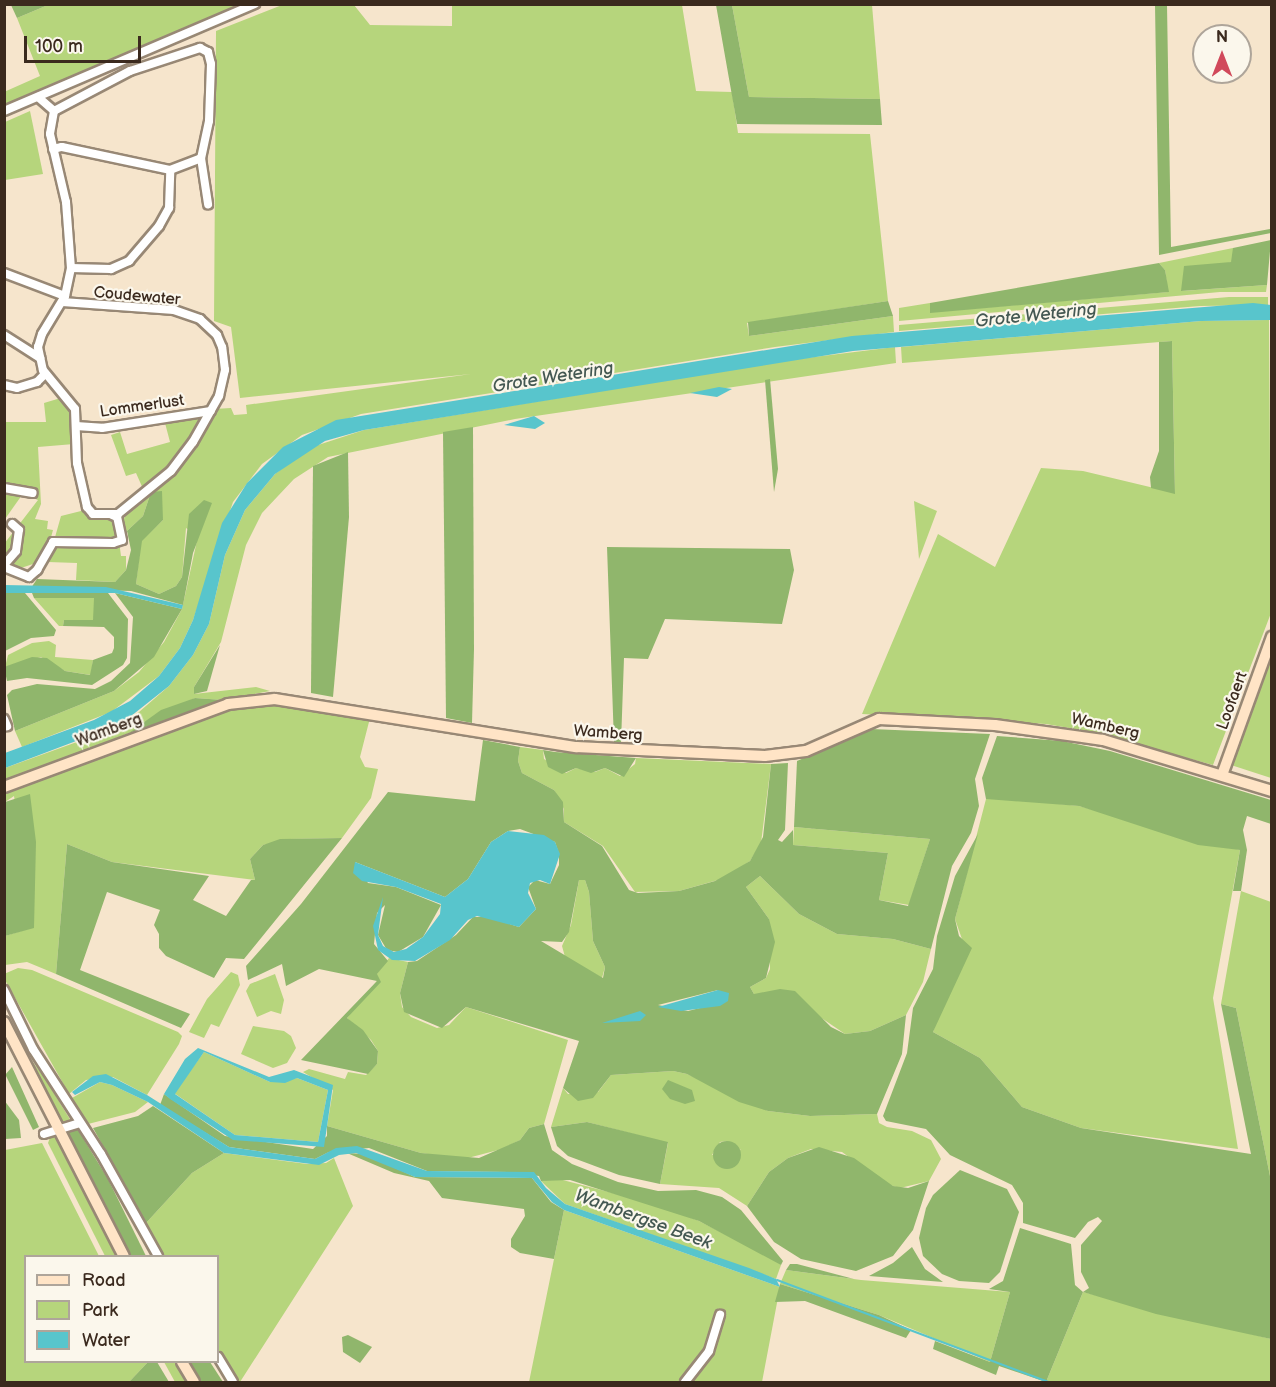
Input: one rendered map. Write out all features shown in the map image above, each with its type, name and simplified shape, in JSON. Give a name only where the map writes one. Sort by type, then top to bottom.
[{"type":"street","points":[[4,111],[255,4]]},
{"type":"street","points":[[54,111],[130,71],[200,48],[208,52],[211,64],[209,121],[201,158],[208,204]]},
{"type":"street","points":[[38,97],[54,111]]},
{"type":"street","points":[[12,524],[19,530],[16,551],[4,566],[24,576],[33,575],[53,542],[113,543],[122,540],[117,517],[93,514],[82,495],[75,409],[44,375],[40,358],[42,334],[63,299],[71,268],[66,202],[50,134],[54,111]]},
{"type":"street","points":[[53,149],[62,147],[170,170],[201,158]]},
{"type":"street","name":"Coudewater","points":[[71,268],[111,268],[129,261],[159,226],[170,208],[170,170]]},
{"type":"street","name":"Coudewater","points":[[4,273],[63,299],[174,310],[200,319],[217,335],[224,358],[219,396],[211,411],[171,471],[118,514],[112,515]]},
{"type":"street","points":[[4,335],[40,358]]},
{"type":"street","points":[[4,385],[17,388],[37,382],[44,375]]},
{"type":"street","name":"Lommerlust","points":[[76,426],[102,428],[211,411]]},
{"type":"street","points":[[4,488],[33,493]]},
{"type":"street","name":"Loofaert","points":[[1218,774],[1272,638]]},
{"type":"street","name":"Wamberg","points":[[4,787],[228,704],[275,699],[576,747],[743,755],[806,751],[879,719],[975,723],[1094,738],[1218,774]]},
{"type":"street","points":[[1218,774],[1272,791]]},
{"type":"street","points":[[4,990],[33,1049],[101,1154],[157,1255]]},
{"type":"street","points":[[4,1022],[123,1255]]},
{"type":"street","points":[[44,1134],[79,1123]]},
{"type":"street","points":[[685,1383],[709,1351],[720,1315]]},
{"type":"street","points":[[219,1359],[233,1383]]},
{"type":"street","points":[[183,1363],[194,1383]]},
{"type":"green space","points":[[11,5],[48,5],[17,18]]},
{"type":"green space","points":[[48,5],[249,5],[5,108],[4,92],[40,76],[17,18]]},
{"type":"green space","points":[[282,5],[354,5],[370,25],[452,26],[452,5],[682,5],[696,91],[732,92],[738,133],[870,134],[888,301],[747,323],[749,336],[893,316],[894,332],[775,347],[361,414],[302,435],[262,464],[233,502],[193,620],[180,648],[159,676],[111,712],[22,747],[15,731],[114,691],[139,672],[164,642],[182,609],[198,536],[186,528],[182,577],[176,586],[159,594],[136,584],[141,541],[163,520],[151,492],[143,516],[127,531],[127,543],[123,521],[127,512],[167,478],[214,409],[231,408],[234,415],[247,414],[246,405],[471,374],[240,398],[231,327],[214,321],[216,31]]},
{"type":"green space","points":[[716,5],[732,5],[749,97],[880,99],[882,125],[737,124]]},
{"type":"green space","points":[[732,5],[872,5],[880,99],[749,97]]},
{"type":"green space","points":[[1155,5],[1167,5],[1171,247],[1270,229],[1271,233],[1159,255]]},
{"type":"green space","points":[[30,111],[43,174],[5,180],[5,122]]},
{"type":"green space","points":[[1271,240],[1267,285],[1181,291],[1184,266],[1231,262],[1233,248]]},
{"type":"green space","points":[[1233,248],[1233,261],[1182,283],[1182,291],[1267,285],[1266,292],[1220,292],[899,321],[899,308],[930,303],[931,312],[1168,292],[1165,270],[1159,263]]},
{"type":"green space","points":[[1159,263],[1165,270],[1169,292],[930,313],[930,303]]},
{"type":"green space","points":[[1229,297],[1268,297],[1268,305],[1200,306],[899,331],[899,325]]},
{"type":"green space","points":[[888,301],[893,316],[749,336],[748,322]]},
{"type":"green space","points":[[1269,320],[1271,613],[1213,765],[1092,732],[1046,724],[862,714],[938,534],[995,567],[1041,468],[1083,471],[1175,493],[1172,341],[902,363],[901,347],[1201,321]]},
{"type":"green space","points":[[1172,341],[1175,494],[1151,488],[1150,477],[1159,451],[1159,342]]},
{"type":"green space","points":[[895,347],[896,363],[515,419],[328,457],[294,479],[262,513],[246,545],[221,642],[194,687],[194,694],[256,687],[270,691],[223,700],[195,698],[129,733],[5,781],[5,768],[99,734],[139,712],[169,686],[193,655],[209,624],[225,555],[245,510],[275,474],[309,448],[364,430],[790,360]]},
{"type":"green space","points":[[770,379],[778,469],[774,492],[765,380]]},
{"type":"green space","points":[[64,397],[70,406],[74,444],[38,447],[41,504],[35,519],[48,521],[47,529],[53,530],[50,541],[36,563],[18,569],[5,564],[4,544],[38,500],[33,498],[34,490],[5,486],[5,422],[46,422],[44,403]]},
{"type":"green space","points":[[205,415],[177,459],[144,491],[136,473],[126,476],[111,435],[120,432],[127,454],[170,442],[165,423]]},
{"type":"green space","points":[[473,427],[472,723],[446,718],[443,432]]},
{"type":"green space","points":[[348,452],[349,517],[333,697],[311,693],[313,466]]},
{"type":"green space","points":[[5,491],[22,495],[5,519]]},
{"type":"green space","points":[[162,491],[163,520],[142,541],[136,584],[159,594],[176,586],[182,577],[189,514],[204,500],[212,503],[193,553],[183,605],[131,591],[31,588],[37,579],[115,582],[126,570],[131,550],[127,531],[143,516],[151,492]]},
{"type":"green space","points":[[914,501],[937,511],[919,559]]},
{"type":"green space","points":[[85,510],[102,519],[116,518],[121,556],[126,556],[126,570],[115,582],[76,580],[77,563],[48,562],[61,516]]},
{"type":"green space","points":[[607,547],[790,549],[794,570],[782,624],[665,619],[648,659],[624,658],[621,743],[614,742]]},
{"type":"green space","points":[[5,593],[25,593],[56,630],[54,636],[31,638],[5,651]]},
{"type":"green space","points":[[32,593],[108,593],[128,619],[127,658],[123,665],[92,685],[27,678],[7,681],[4,667],[32,657],[47,658],[65,671],[90,675],[93,660],[112,653],[114,648],[114,637],[104,627],[63,626],[64,620],[93,620],[94,598],[34,598]]},
{"type":"green space","points":[[115,593],[182,609],[154,657],[114,691],[15,731],[7,695],[12,690],[37,684],[95,689],[111,681],[130,663],[133,617]]},
{"type":"green space","points":[[34,598],[94,598],[96,613],[93,620],[64,620],[63,626],[59,626]]},
{"type":"green space","points":[[49,641],[56,645],[55,657],[93,660],[91,675],[65,671],[41,657],[5,667],[8,655],[32,643]]},
{"type":"green space","points":[[220,645],[207,691],[194,694],[194,687]]},
{"type":"green space","points":[[1271,651],[1271,778],[1231,765]]},
{"type":"green space","points":[[195,698],[223,700],[129,733],[161,710]]},
{"type":"green space","points":[[269,702],[370,718],[360,757],[365,767],[378,769],[371,798],[342,838],[289,839],[263,845],[250,859],[255,880],[112,862],[67,844],[56,974],[27,962],[5,965],[5,936],[34,927],[14,796],[5,802],[5,791],[230,706]]},
{"type":"green space","points":[[871,729],[990,734],[975,779],[979,806],[971,833],[952,866],[931,949],[893,939],[837,934],[799,914],[760,876],[746,887],[769,919],[775,942],[766,978],[750,987],[754,994],[780,989],[795,991],[831,1027],[845,1034],[870,1031],[906,1015],[902,1054],[877,1114],[810,1116],[768,1111],[739,1102],[687,1074],[673,1071],[611,1075],[593,1098],[578,1101],[563,1088],[579,1041],[466,1007],[442,1028],[404,1012],[400,993],[408,962],[417,961],[456,935],[473,917],[488,917],[519,927],[536,909],[528,887],[535,880],[550,884],[559,865],[559,854],[555,842],[520,829],[508,831],[491,842],[468,879],[445,897],[355,862],[368,883],[396,887],[441,905],[423,937],[398,952],[387,950],[378,935],[385,905],[377,913],[374,944],[388,961],[377,974],[381,982],[347,1018],[363,1030],[378,1051],[377,1064],[368,1074],[301,1060],[377,981],[319,969],[286,986],[282,964],[248,980],[246,966],[301,904],[388,792],[475,801],[483,740],[520,747],[518,761],[522,773],[554,790],[563,802],[564,822],[602,846],[629,890],[638,893],[679,891],[715,881],[750,861],[763,837],[771,764],[788,763],[785,830],[778,840],[782,842],[793,830],[793,845],[888,853],[879,900],[908,906],[930,839],[794,827],[797,761]],"holes":[[[579,880],[585,880],[589,892],[593,941],[605,967],[603,978],[541,941],[562,942],[569,932]],[[718,990],[700,1008],[688,1011],[658,1005]]]},
{"type":"green space","points":[[997,736],[1062,741],[1110,751],[1271,800],[1271,824],[1247,816],[1243,830],[1247,850],[1241,891],[1233,891],[1240,850],[1198,845],[1079,806],[986,799],[982,778]]},
{"type":"green space","points":[[520,747],[543,750],[544,759],[566,773],[576,768],[595,772],[605,768],[620,776],[635,764],[636,758],[771,764],[761,843],[750,861],[725,878],[679,891],[635,892],[603,846],[564,822],[564,809],[554,790],[522,773],[518,761]]},
{"type":"green space","points":[[543,750],[636,758],[624,777],[605,768],[591,773],[576,768],[562,774],[548,767]]},
{"type":"green space","points":[[30,794],[36,842],[34,928],[5,936],[5,802]]},
{"type":"green space","points":[[1000,798],[1079,806],[1240,850],[1213,998],[1238,1149],[1081,1128],[1022,1107],[980,1058],[933,1032],[963,942],[955,919],[986,799]]},
{"type":"green space","points":[[794,827],[930,839],[909,905],[879,900],[888,853],[793,845]]},
{"type":"green space","points":[[978,834],[955,919],[959,936],[972,948],[933,1032],[980,1058],[1022,1107],[1081,1128],[1251,1154],[1221,1004],[1236,1008],[1271,1181],[1271,1339],[1156,1314],[1083,1292],[1089,1288],[1081,1272],[1081,1245],[1102,1221],[1098,1217],[1088,1222],[1075,1238],[1023,1223],[1023,1203],[1012,1185],[950,1155],[926,1129],[886,1121],[883,1116],[907,1053],[913,1008],[933,969],[937,936],[955,876]]},
{"type":"green space","points":[[342,838],[244,959],[226,958],[214,978],[166,956],[159,948],[159,934],[154,925],[160,910],[107,892],[80,970],[190,1014],[181,1028],[56,974],[67,844],[112,862],[209,876],[193,900],[226,916],[251,880],[255,880],[250,859],[263,845],[280,839]]},
{"type":"green space","points":[[760,876],[799,914],[837,934],[893,939],[931,949],[923,982],[906,1015],[870,1031],[845,1034],[823,1019],[754,994],[750,987],[766,978],[770,969],[769,919],[746,887]]},
{"type":"green space","points":[[579,880],[585,880],[589,892],[593,941],[605,967],[602,978],[565,957],[562,946],[571,925]]},
{"type":"green space","points":[[1241,891],[1271,902],[1271,1181],[1236,1008],[1221,1004]]},
{"type":"green space","points":[[389,958],[408,962],[400,993],[402,1007],[411,1017],[437,1028],[449,1025],[466,1007],[568,1040],[544,1124],[529,1128],[520,1140],[502,1149],[464,1159],[421,1153],[327,1126],[333,1090],[303,1072],[309,1069],[345,1079],[348,1072],[366,1075],[377,1064],[378,1051],[371,1040],[347,1018],[377,981],[376,975]]},
{"type":"green space","points":[[18,968],[32,970],[178,1032],[182,1036],[179,1044],[147,1095],[113,1077],[86,1080],[69,1094],[5,980],[4,974]]},
{"type":"green space","points":[[231,972],[238,975],[240,985],[219,1027],[211,1024],[204,1038],[189,1032],[207,999]]},
{"type":"green space","points":[[275,974],[284,1000],[281,1014],[271,1011],[257,1017],[246,991],[250,984]]},
{"type":"green space","points":[[253,1026],[284,1031],[291,1036],[296,1048],[287,1063],[273,1068],[241,1054]]},
{"type":"green space","points":[[204,1052],[270,1082],[297,1078],[328,1090],[318,1142],[235,1135],[174,1093]]},
{"type":"green space","points":[[29,1057],[44,1077],[71,1121],[63,1125]]},
{"type":"green space","points":[[12,1067],[39,1127],[33,1130],[6,1076],[5,1080],[5,1075]]},
{"type":"green space","points":[[673,1071],[687,1074],[768,1111],[810,1116],[877,1114],[879,1123],[887,1127],[912,1131],[931,1140],[941,1159],[929,1181],[900,1188],[886,1184],[842,1152],[811,1149],[788,1158],[769,1172],[747,1206],[719,1188],[660,1184],[668,1143],[587,1122],[551,1127],[563,1088],[568,1094],[598,1092],[611,1075]],"holes":[[[726,1141],[741,1150],[712,1155],[720,1142]]]},
{"type":"green space","points":[[668,1080],[692,1090],[695,1101],[685,1104],[670,1099],[662,1089]]},
{"type":"green space","points":[[100,1082],[112,1085],[148,1102],[135,1112],[88,1124],[72,1098]]},
{"type":"green space","points":[[164,1094],[225,1136],[313,1149],[327,1136],[327,1126],[421,1153],[479,1158],[520,1140],[529,1128],[544,1124],[552,1150],[572,1164],[618,1182],[658,1191],[696,1190],[722,1197],[741,1210],[783,1261],[781,1265],[699,1221],[570,1180],[541,1181],[539,1176],[509,1172],[427,1171],[369,1148],[329,1152],[315,1159],[229,1147],[160,1105]]},
{"type":"green space","points":[[4,1100],[19,1120],[21,1138],[5,1139]]},
{"type":"green space","points":[[153,1106],[224,1153],[192,1173],[146,1223],[93,1128],[138,1116]]},
{"type":"green space","points":[[587,1122],[668,1142],[660,1184],[619,1175],[568,1156],[557,1146],[551,1127]]},
{"type":"green space","points":[[77,1128],[108,1179],[146,1255],[127,1255],[66,1132]]},
{"type":"green space","points":[[51,1135],[55,1136],[117,1255],[104,1255],[48,1143]]},
{"type":"green space","points":[[727,1141],[737,1145],[741,1155],[737,1165],[727,1169],[717,1165],[713,1155],[717,1145]]},
{"type":"green space","points":[[42,1143],[98,1255],[24,1255],[24,1363],[147,1363],[129,1382],[5,1382],[5,1150]]},
{"type":"green space","points":[[819,1147],[854,1158],[893,1186],[908,1188],[929,1181],[913,1230],[893,1256],[856,1271],[801,1259],[774,1242],[747,1206],[769,1172],[788,1158]]},
{"type":"green space","points":[[224,1153],[307,1164],[326,1163],[334,1158],[353,1206],[240,1382],[236,1382],[219,1354],[219,1255],[161,1255],[146,1223],[192,1173]]},
{"type":"green space","points":[[347,1153],[365,1154],[415,1177],[532,1178],[551,1202],[564,1210],[554,1259],[520,1253],[511,1247],[511,1239],[525,1216],[524,1209],[442,1198],[429,1181],[394,1173]]},
{"type":"green space","points":[[960,1170],[1007,1189],[1019,1212],[1000,1272],[989,1283],[959,1281],[942,1274],[923,1256],[919,1238],[926,1208],[933,1195]]},
{"type":"green space","points":[[555,1178],[655,1204],[699,1221],[775,1260],[781,1265],[776,1279],[565,1204],[541,1181]]},
{"type":"green space","points":[[564,1210],[780,1287],[762,1382],[691,1382],[713,1352],[722,1320],[713,1341],[683,1382],[529,1382]]},
{"type":"green space","points":[[1020,1228],[1071,1244],[1075,1285],[1083,1292],[1046,1382],[999,1366],[996,1375],[933,1349],[935,1341],[990,1362],[1010,1292],[989,1289],[1003,1281]]},
{"type":"green space","points":[[912,1247],[925,1269],[943,1282],[869,1276],[893,1263]]},
{"type":"green space","points":[[790,1264],[797,1264],[854,1279],[786,1270]]},
{"type":"green space","points":[[786,1270],[861,1280],[1010,1292],[990,1362],[879,1315],[780,1284]]},
{"type":"green space","points":[[780,1284],[879,1315],[911,1330],[906,1338],[805,1301],[775,1302]]},
{"type":"green space","points":[[1083,1292],[1271,1339],[1271,1382],[1046,1382]]},
{"type":"green space","points":[[348,1335],[372,1347],[360,1363],[343,1352],[342,1337]]},
{"type":"green space","points":[[147,1363],[158,1363],[169,1382],[129,1382]]},
{"type":"green space","points":[[165,1363],[177,1363],[188,1382],[175,1382]]},
{"type":"green space","points":[[187,1363],[211,1363],[223,1382],[198,1382]]},
{"type":"water","points":[[1253,303],[1271,305],[1271,320],[1201,321],[853,351],[364,430],[325,441],[275,474],[245,510],[225,555],[209,624],[193,655],[169,686],[121,724],[5,768],[5,753],[94,720],[130,701],[159,676],[180,648],[193,620],[222,523],[247,483],[283,447],[336,420],[852,336]]},
{"type":"water","points":[[719,387],[732,389],[717,397],[690,393]]},
{"type":"water","points":[[534,416],[545,423],[535,429],[504,425]]},
{"type":"water","points":[[4,585],[106,587],[183,605],[182,609],[115,593],[5,593]]},
{"type":"water","points":[[508,831],[544,835],[555,842],[560,854],[550,884],[540,880],[530,883],[528,893],[536,909],[519,927],[477,916],[468,920],[450,940],[415,961],[392,960],[378,950],[373,926],[383,897],[378,935],[383,946],[394,952],[406,949],[423,937],[440,914],[441,904],[396,887],[362,881],[353,873],[355,862],[445,897],[468,879],[491,842]]},
{"type":"water","points":[[718,990],[729,993],[728,1001],[720,1006],[681,1011],[658,1007]]},
{"type":"water","points":[[640,1011],[646,1015],[640,1021],[602,1023]]},
{"type":"water","points":[[198,1048],[269,1077],[294,1070],[333,1085],[324,1147],[233,1140],[164,1094],[185,1059]],"holes":[[[204,1052],[270,1082],[285,1083],[297,1078],[328,1090],[318,1142],[235,1135],[175,1094]]]},
{"type":"water","points":[[106,1074],[147,1095],[229,1147],[315,1159],[336,1148],[357,1146],[427,1171],[534,1172],[546,1188],[565,1204],[749,1268],[776,1279],[780,1287],[564,1210],[552,1202],[532,1178],[415,1177],[356,1153],[339,1155],[319,1165],[224,1153],[148,1102],[112,1085],[100,1082],[75,1095],[72,1092],[93,1076]]},
{"type":"waterway","name":"Wambergse Beek","points":[[777,1280],[1049,1382]]},
{"type":"water label","name":"Grote Wetering","points":[[1036,316]]},
{"type":"water label","name":"Grote Wetering","points":[[553,378]]}]
